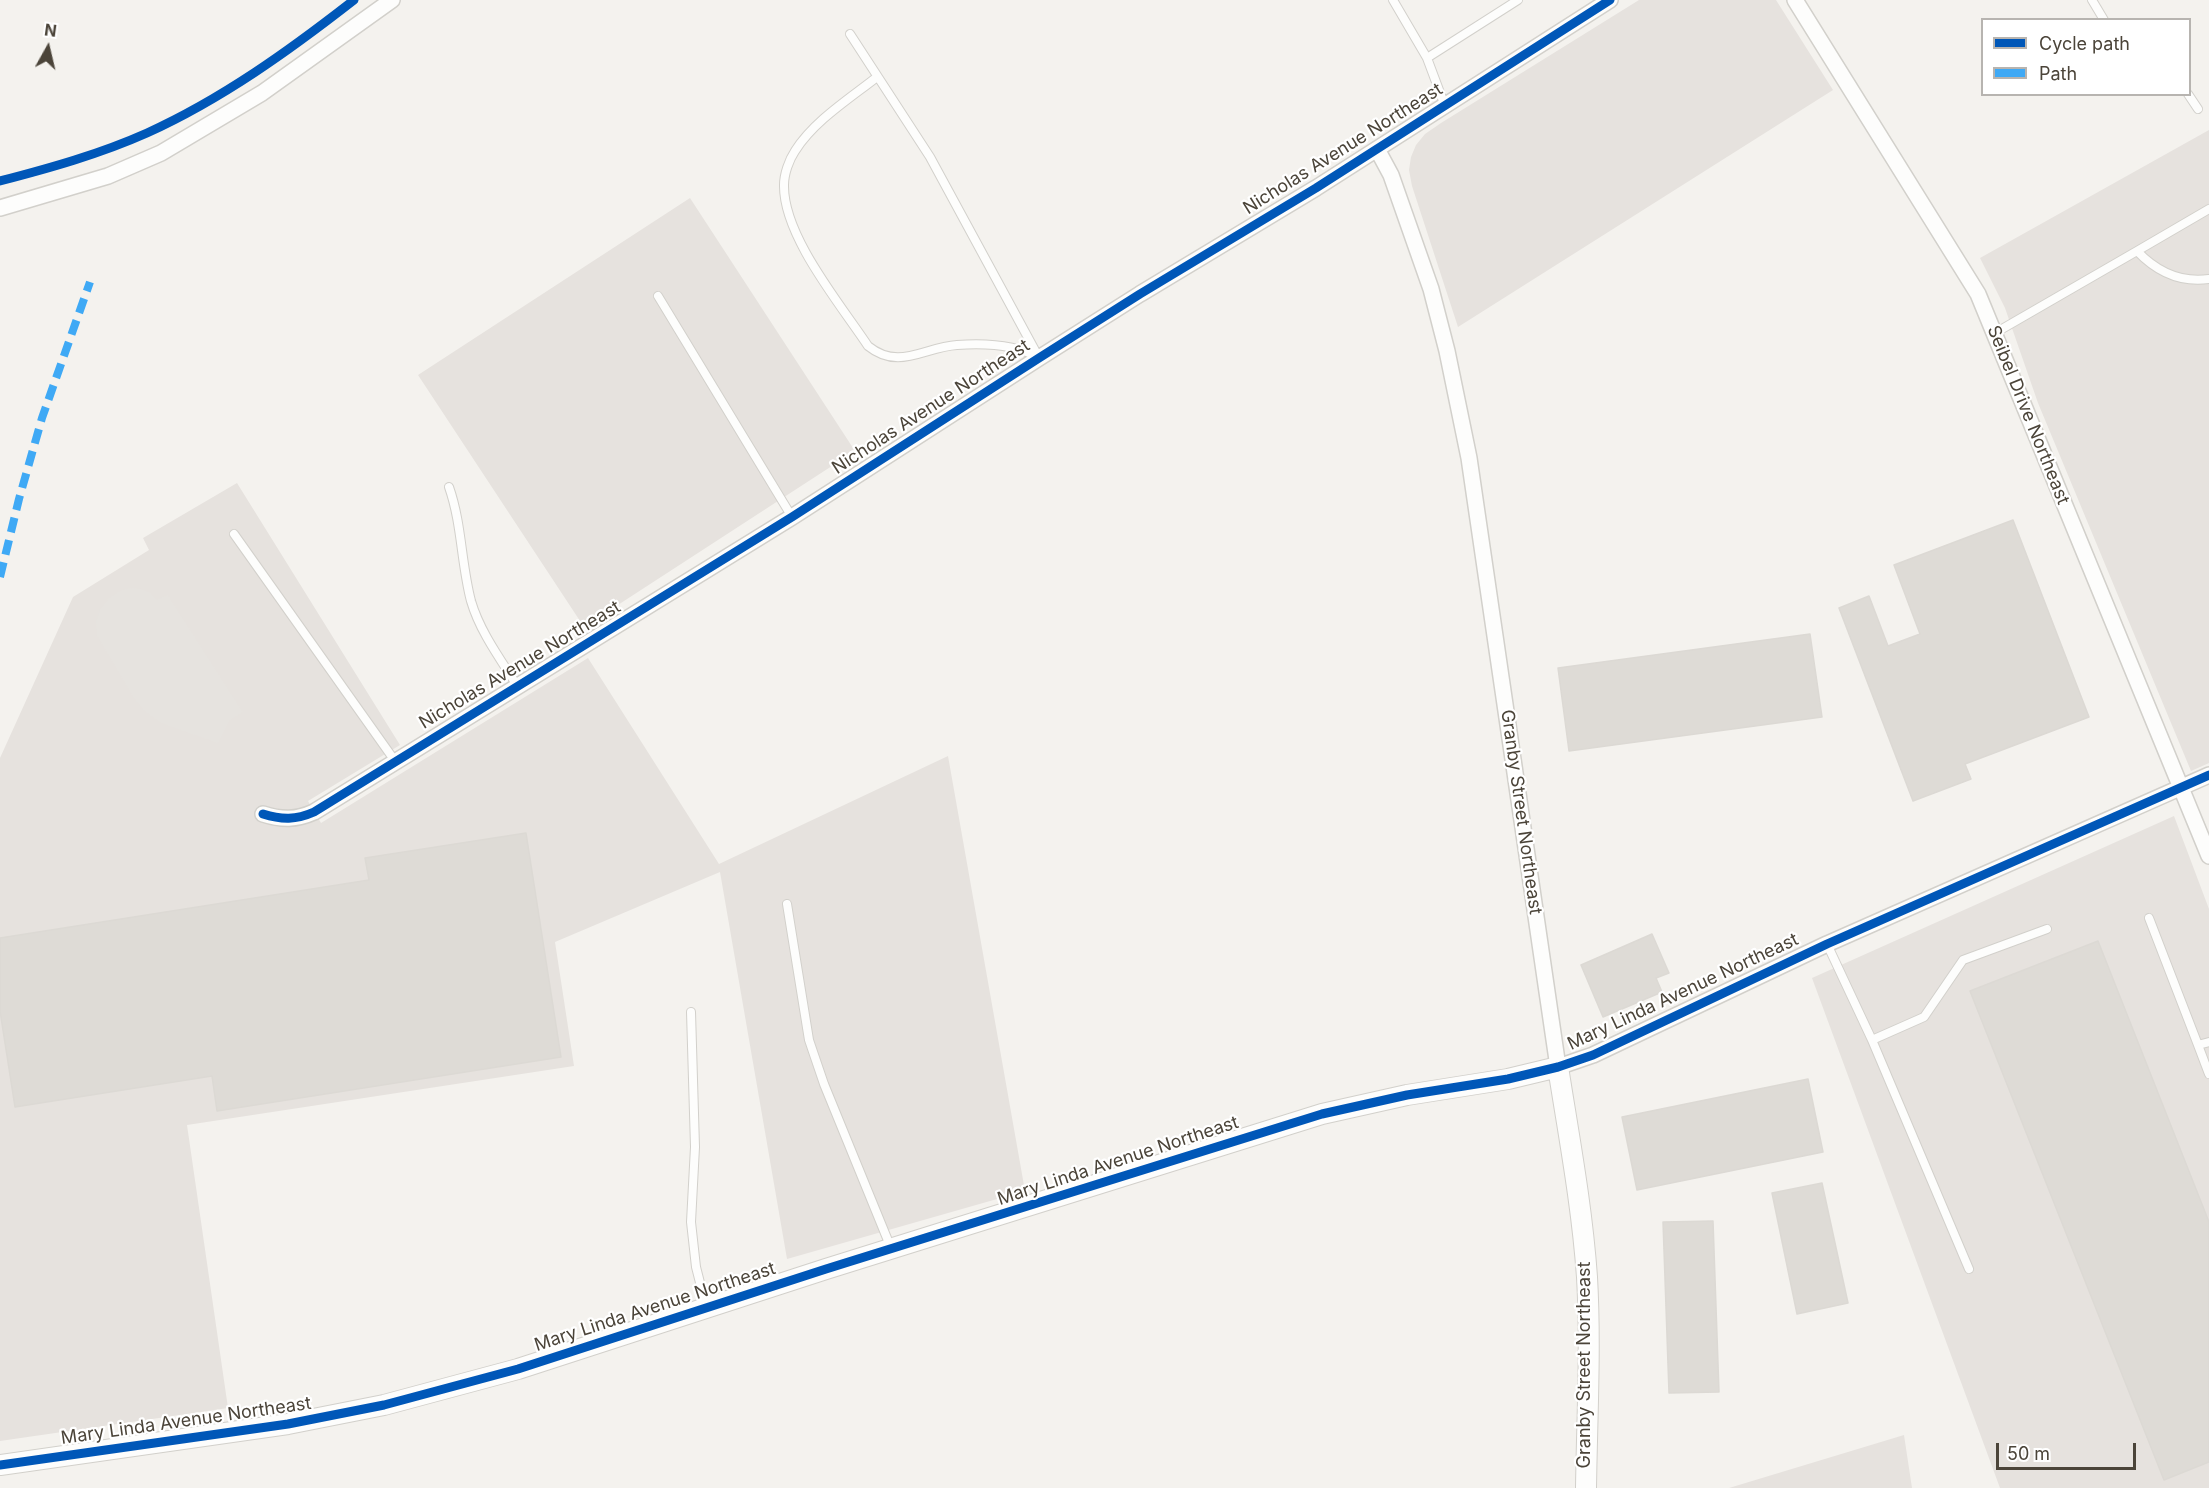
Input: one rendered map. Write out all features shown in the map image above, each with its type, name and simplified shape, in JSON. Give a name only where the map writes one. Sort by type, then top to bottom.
[{"type":"street","points":[[0,208],[108,176],[161,153],[262,93],[392,0]]},
{"type":"street","name":"Nicholas Avenue Northeast","points":[[263,814],[280,819],[299,818],[314,812],[792,517],[1039,358],[1377,149],[1610,0]]},
{"type":"street","name":"Seibel Drive Northeast","points":[[1795,0],[1978,294],[2209,856]]},
{"type":"street","name":"Granby Street Northeast","points":[[1377,149],[1395,186],[1431,289],[1447,351],[1469,458],[1580,1211],[1587,1277],[1589,1344],[1586,1488]]},
{"type":"street","name":"Mary Linda Avenue Northeast","points":[[0,1465],[288,1424],[384,1405],[518,1369],[1322,1114],[1407,1095],[1508,1079],[1558,1067],[1593,1055],[1827,944],[2209,775]]},
{"type":"lane","points":[[1393,0],[1427,58],[1444,105]]},
{"type":"lane","points":[[1427,58],[1518,0]]},
{"type":"lane","points":[[2092,0],[2103,18]]},
{"type":"lane","points":[[850,34],[930,157],[1039,358]]},
{"type":"lane","points":[[877,77],[806,136],[794,152],[784,185],[788,211],[797,236],[868,346],[876,353],[888,358],[901,358],[957,345],[993,345],[1014,347],[1039,358]]},
{"type":"lane","points":[[2189,96],[2198,109]]},
{"type":"lane","points":[[1995,333],[2209,209]]},
{"type":"lane","points":[[2137,250],[2161,271],[2178,278],[2209,279]]},
{"type":"lane","points":[[658,296],[792,517]]},
{"type":"lane","points":[[449,486],[461,532],[464,566],[472,603],[487,639],[518,687]]},
{"type":"lane","points":[[234,534],[395,761]]},
{"type":"lane","points":[[787,904],[809,1040],[824,1084],[892,1249]]},
{"type":"lane","points":[[2149,918],[2209,1074]]},
{"type":"lane","points":[[1872,1040],[1924,1017],[1963,960],[2047,929]]},
{"type":"lane","points":[[1827,944],[1872,1040],[1969,1269]]},
{"type":"lane","points":[[691,1011],[695,1147],[691,1222],[696,1267],[706,1308]]},
{"type":"lane","points":[[2198,1045],[2209,1042]]},
{"type":"shaded area","points":[[1639,0],[1776,0],[1833,90],[1458,327],[1412,186],[1409,170],[1416,145],[1425,134],[1441,123]]},
{"type":"shaded area","points":[[2209,130],[2209,763],[2191,771],[2038,403],[2005,308],[1980,258]]},
{"type":"shaded area","points":[[690,198],[855,451],[584,627],[418,375]]},
{"type":"shaded area","points":[[237,483],[400,745],[308,801],[321,823],[588,658],[719,864],[948,756],[1025,1191],[787,1259],[720,872],[555,942],[574,1066],[187,1125],[228,1408],[0,1441],[0,758],[73,597],[149,550],[143,538]]},
{"type":"shaded area","points":[[130,588],[151,593],[157,600],[168,595],[243,712],[229,721],[218,743],[158,721],[143,710],[97,636],[96,622],[100,609],[109,598]]},
{"type":"shaded area","points":[[2174,816],[2209,909],[2209,1488],[2000,1488],[1812,978]]},
{"type":"shaded area","points":[[1904,1435],[1912,1488],[1729,1488]]},
{"type":"building","points":[[2013,520],[2089,717],[1965,764],[1971,779],[1913,801],[1839,608],[1869,596],[1888,646],[1920,634],[1894,565]]},
{"type":"building","points":[[1810,634],[1822,717],[1569,751],[1558,668]]},
{"type":"building","points":[[526,833],[561,1057],[217,1111],[212,1076],[15,1107],[0,1011],[0,938],[369,880],[365,858]]},
{"type":"building","points":[[1652,934],[1669,973],[1656,978],[1662,992],[1603,1017],[1581,965]]},
{"type":"building","points":[[2098,941],[2209,1222],[2209,1462],[2164,1480],[1970,991]]},
{"type":"building","points":[[1808,1079],[1823,1152],[1637,1190],[1622,1117]]},
{"type":"building","points":[[1822,1183],[1848,1303],[1797,1314],[1772,1193]]},
{"type":"building","points":[[1713,1221],[1719,1392],[1669,1393],[1663,1222]]},
{"type":"marked path","points":[[0,577],[42,418],[90,282]]},
{"type":"cycle path","points":[[0,181],[93,154],[175,120],[255,72],[354,0]]},
{"type":"cycle path","points":[[263,814],[289,818],[301,817],[314,812],[792,517],[1140,294],[1316,188],[1610,0]]},
{"type":"cycle path","points":[[0,1465],[288,1424],[384,1405],[518,1369],[826,1269],[1322,1114],[1407,1095],[1508,1079],[1558,1067],[1593,1055],[1827,944],[2209,775]]}]
